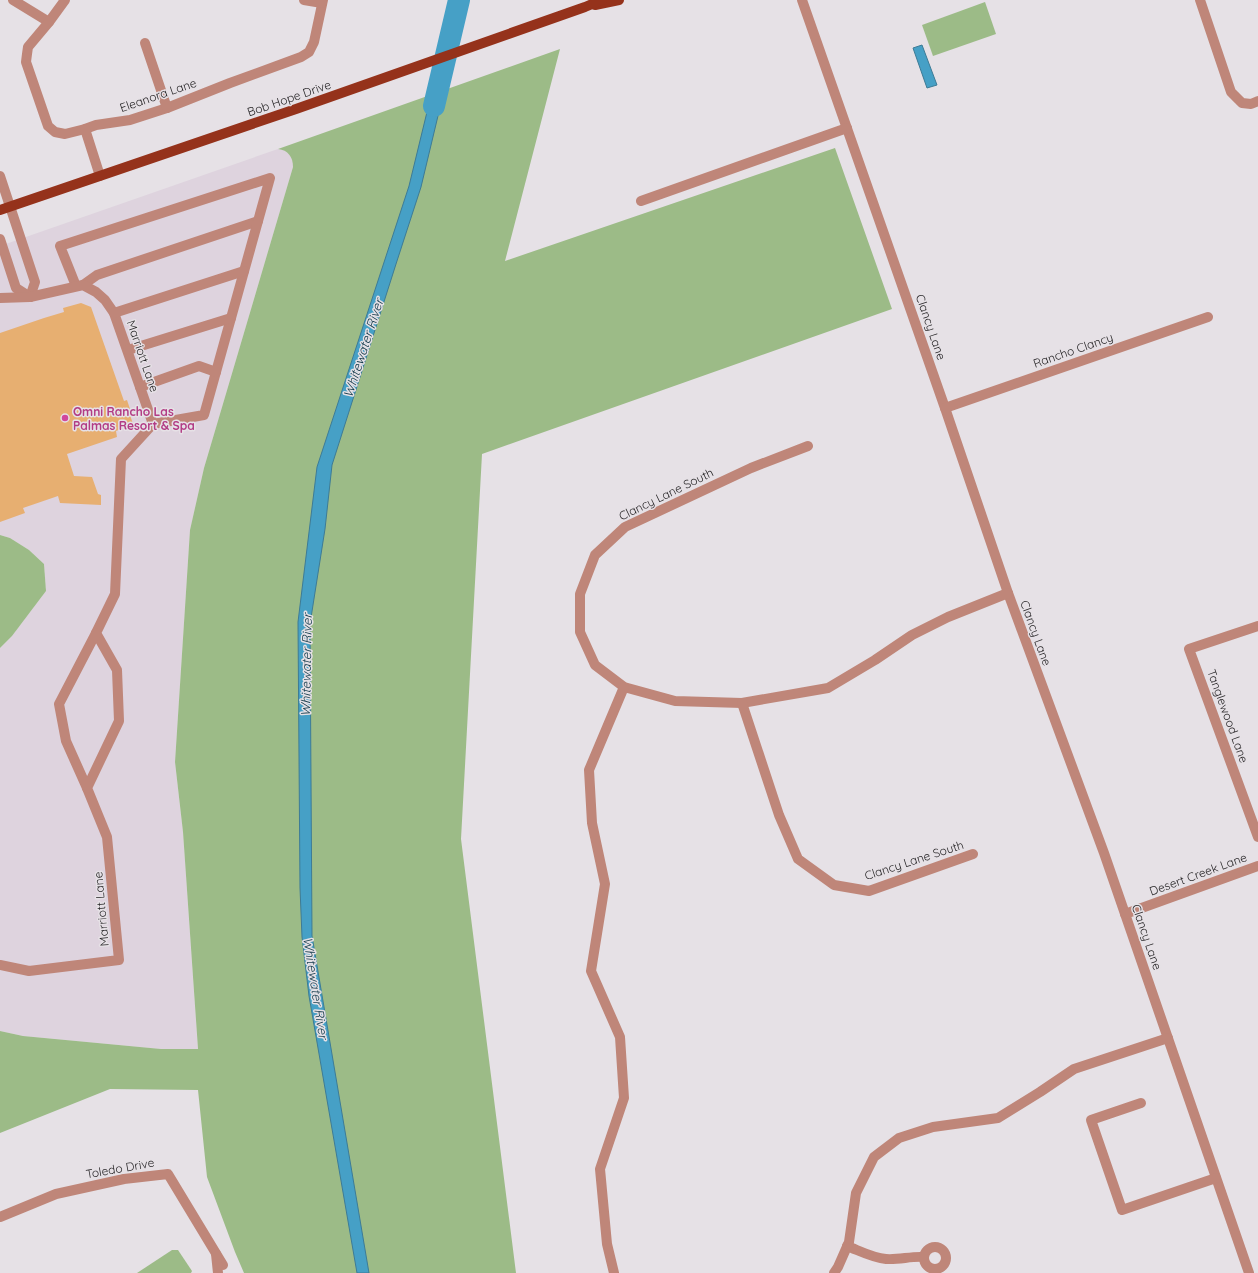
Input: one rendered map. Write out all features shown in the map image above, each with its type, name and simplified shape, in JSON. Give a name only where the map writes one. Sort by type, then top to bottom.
[{"type":"main road","points":[[585,8],[602,0]]},
{"type":"main road","points":[[585,8],[619,0]]},
{"type":"main road","name":"Bob Hope Drive","points":[[0,210],[585,8]]},
{"type":"street","points":[[13,0],[49,22]]},
{"type":"street","name":"Eleanora Lane","points":[[65,0],[28,47],[26,62],[48,126],[56,132],[65,134],[96,125],[130,120],[167,108],[301,57],[309,52],[314,42],[323,2]]},
{"type":"street","points":[[304,0],[323,2]]},
{"type":"street","name":"Clancy Lane","points":[[802,0],[1008,593],[1104,853],[1249,1273]]},
{"type":"street","points":[[1200,0],[1231,92],[1242,103],[1251,104],[1258,101]]},
{"type":"street","points":[[145,42],[167,108]]},
{"type":"street","points":[[641,201],[847,128]]},
{"type":"street","points":[[85,129],[100,176]]},
{"type":"street","points":[[0,176],[35,282],[30,297]]},
{"type":"street","points":[[80,286],[60,246],[270,178],[204,415],[153,424]]},
{"type":"street","points":[[0,298],[30,297],[80,286],[97,275],[258,221]]},
{"type":"street","points":[[0,238],[16,288],[30,297]]},
{"type":"street","points":[[114,313],[244,271]]},
{"type":"street","name":"Marriott Lane","points":[[0,965],[29,971],[119,960],[107,837],[66,741],[59,704],[115,594],[121,459],[153,424],[114,313],[105,300],[96,292],[80,286]]},
{"type":"street","name":"Rancho Clancy","points":[[945,408],[1208,317]]},
{"type":"street","points":[[128,350],[231,318]]},
{"type":"street","points":[[140,387],[198,366],[216,372]]},
{"type":"street","name":"Clancy Lane South","points":[[808,446],[751,468],[625,527],[595,555],[580,594],[580,632],[595,665],[624,687],[675,701],[742,703],[828,688],[875,660],[912,635],[948,616],[1008,593]]},
{"type":"street","name":"Tanglewood Lane","points":[[1258,626],[1189,649],[1258,837]]},
{"type":"street","points":[[87,788],[119,722],[118,670],[96,633]]},
{"type":"street","points":[[614,1273],[607,1244],[600,1168],[624,1098],[620,1037],[591,971],[604,884],[592,823],[589,770],[624,687]]},
{"type":"street","name":"Clancy Lane South","points":[[742,703],[779,815],[798,859],[834,885],[869,891],[973,854]]},
{"type":"street","name":"Desert Creek Lane","points":[[1125,914],[1258,866]]},
{"type":"street","points":[[834,1273],[849,1242],[856,1193],[874,1157],[899,1138],[933,1126],[998,1118],[1074,1069],[1168,1038]]},
{"type":"street","points":[[1141,1103],[1091,1120],[1122,1210],[1216,1178]]},
{"type":"street","name":"Toledo Drive","points":[[0,1217],[56,1194],[124,1179],[168,1174],[216,1252],[220,1269]]},
{"type":"street","points":[[847,1246],[885,1259],[924,1257]]},
{"type":"shaded area","points":[[278,149],[284,150],[290,155],[293,161],[293,167],[204,468],[190,530],[175,762],[183,832],[198,1050],[161,1049],[23,1036],[0,1031],[0,648],[12,636],[46,591],[44,564],[29,550],[10,538],[0,535],[0,246]]},
{"type":"green space","points":[[985,2],[996,34],[933,56],[922,25]]},
{"type":"green space","points":[[560,49],[505,261],[835,148],[892,309],[482,454],[461,839],[516,1273],[244,1273],[207,1177],[198,1090],[110,1089],[0,1133],[0,1031],[23,1036],[161,1049],[198,1049],[183,832],[175,762],[190,530],[204,468],[293,167],[292,160],[287,152],[278,149]]},
{"type":"green space","points":[[0,535],[10,538],[29,550],[44,564],[46,591],[12,636],[0,648]]},
{"type":"green space","points":[[172,1250],[178,1250],[192,1271],[191,1273],[137,1273]]},
{"type":"water","points":[[922,45],[937,85],[927,88],[913,48]]},
{"type":"water","points":[[448,74],[421,187],[332,465],[325,529],[310,624],[312,936],[369,1273],[357,1273],[309,996],[302,937],[300,888],[298,622],[317,467],[409,186],[435,79]]},
{"type":"building","name":"Omni Rancho Las Palmas Resort & Spa","points":[[81,303],[91,307],[124,401],[127,400],[133,424],[116,431],[117,437],[67,454],[74,476],[92,477],[98,494],[101,495],[101,505],[60,503],[58,496],[23,508],[25,513],[0,522],[0,333],[64,312],[63,308]]},
{"type":"waterway","name":"Whitewater River","points":[[434,106],[459,0]]},
{"type":"place","name":"Omni Rancho Las Palmas Resort & Spa","points":[[65,418]]}]
